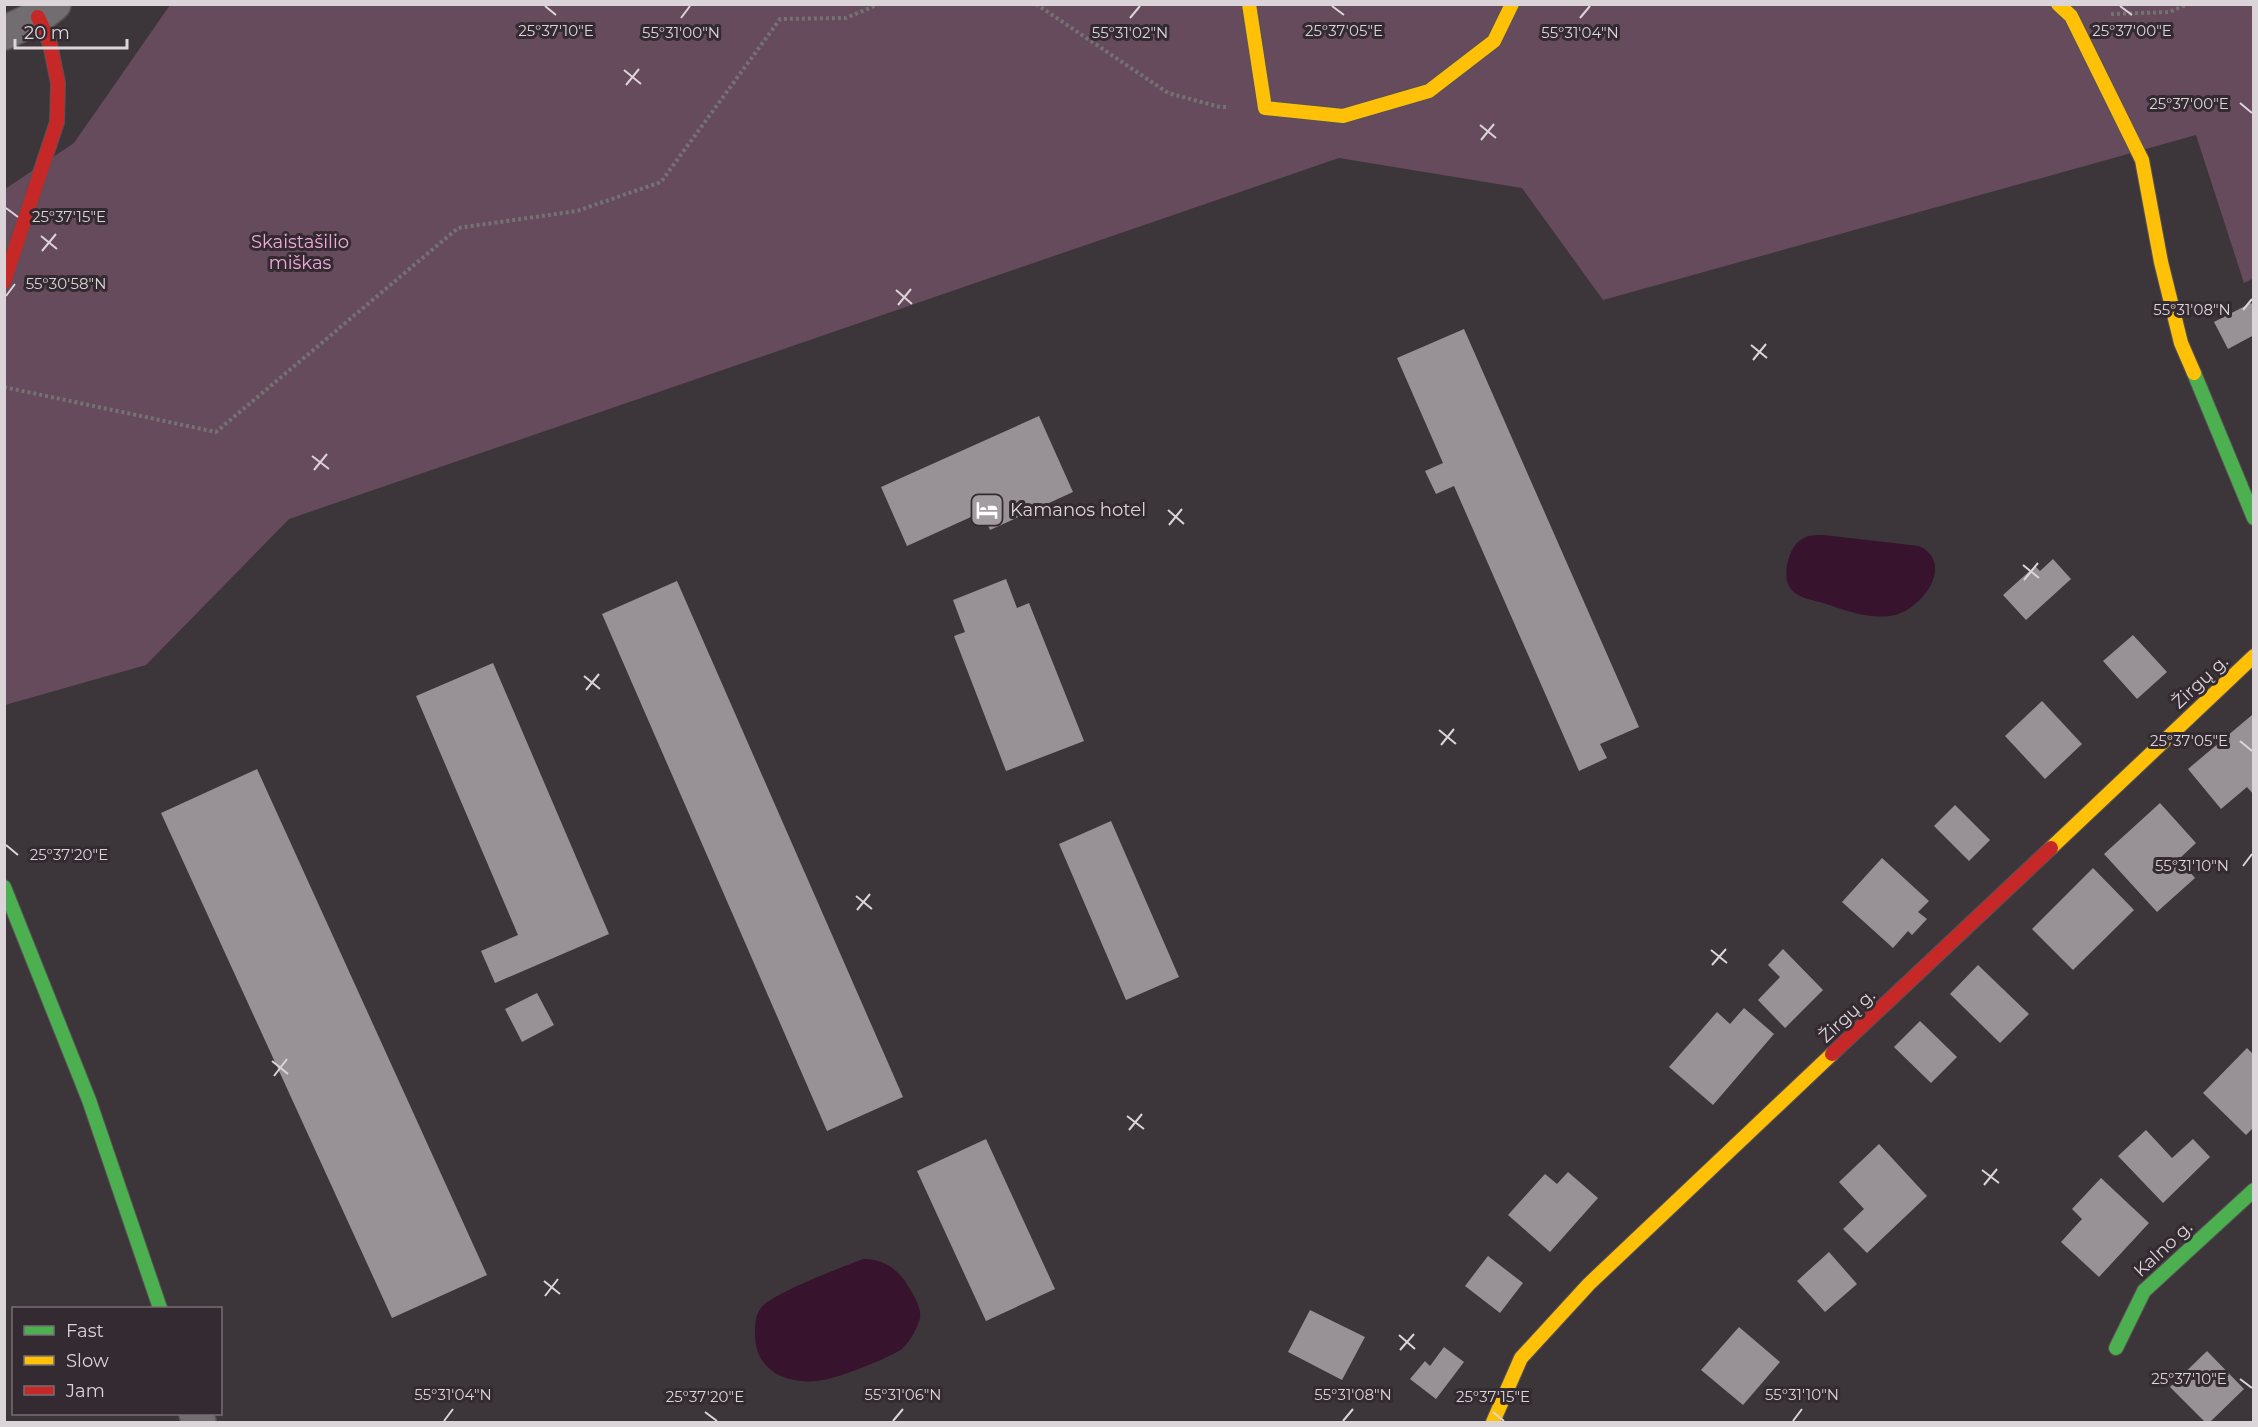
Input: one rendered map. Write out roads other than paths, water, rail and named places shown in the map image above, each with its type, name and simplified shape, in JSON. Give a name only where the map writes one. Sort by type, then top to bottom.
[{"type":"street","points":[[1249,4],[1265,108],[1343,116],[1429,91],[1494,41],[1512,4]]},
{"type":"street","points":[[2058,4],[2071,16],[2142,160],[2161,262],[2181,343],[2253,518]]},
{"type":"street","points":[[4,33],[46,11],[58,83],[57,122],[4,282]]},
{"type":"street","name":"Žirgų g.","points":[[1493,1422],[1521,1358],[1589,1284],[2253,656]]},
{"type":"street","points":[[4,887],[10,915],[89,1100],[160,1307]]},
{"type":"street","name":"Kalno g.","points":[[2116,1348],[2144,1291],[2253,1190]]},
{"type":"place","name":"Kamanos hotel","points":[[987,510]]},
{"type":"park label","name":"Skaistašilio miškas","points":[[300,252]]}]
